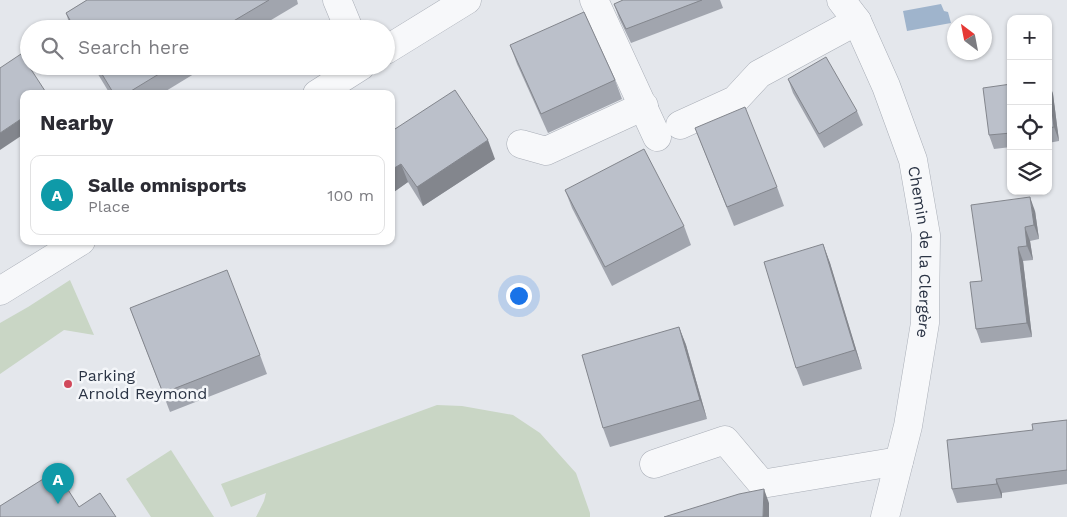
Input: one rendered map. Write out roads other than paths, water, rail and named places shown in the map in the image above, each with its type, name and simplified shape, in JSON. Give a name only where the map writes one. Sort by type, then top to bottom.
[{"type":"street","points":[[336,0],[345,20]]},
{"type":"street","points":[[395,44],[467,0]]},
{"type":"street","points":[[594,0],[644,106],[668,131],[735,100],[759,74],[849,11]]},
{"type":"street","name":"Chemin de la Clergère","points":[[849,11],[886,86],[913,160],[926,234],[925,323],[908,426],[885,517]]},
{"type":"street","points":[[322,90],[346,75]]},
{"type":"street","points":[[521,144],[546,151],[644,106]]},
{"type":"street","points":[[0,291],[75,245]]},
{"type":"street","points":[[654,464],[725,440],[762,484],[899,461]]},
{"type":"water","points":[[941,4],[944,11],[948,12],[949,15],[947,15],[947,24],[907,31],[903,11]]},
{"type":"place","name":"Parking Arnold Reymond","points":[[68,384]]},
{"type":"place","name":"Salle omnisports","points":[[58,504]]}]
